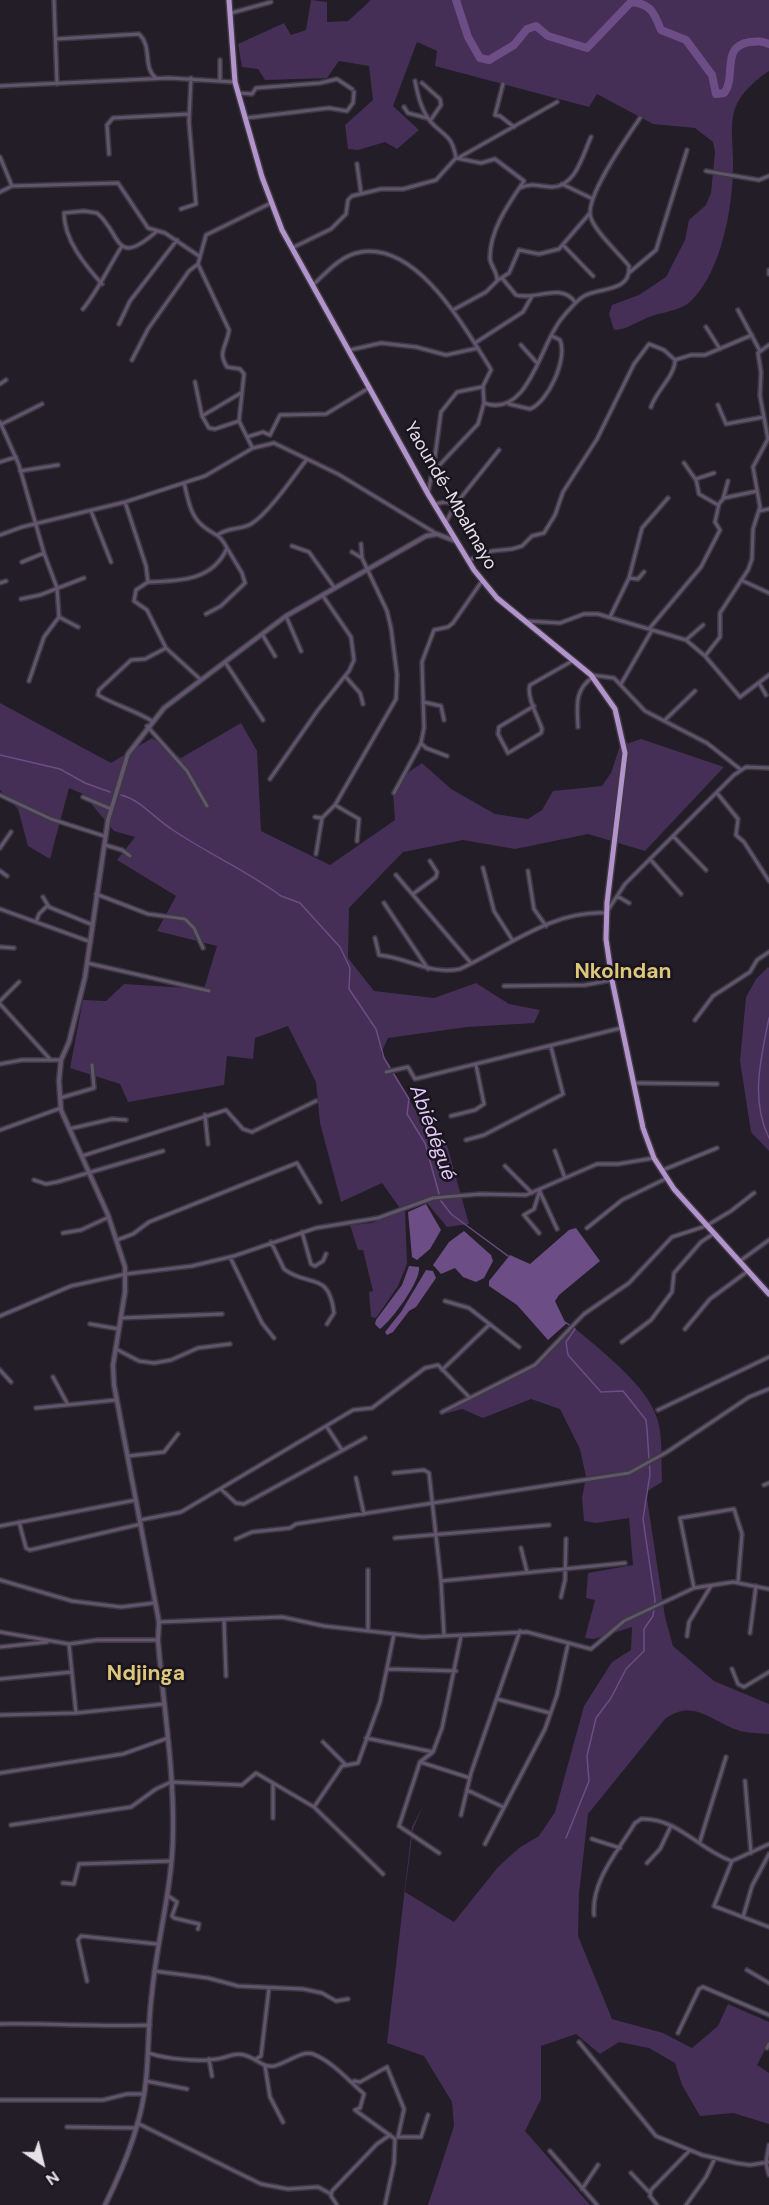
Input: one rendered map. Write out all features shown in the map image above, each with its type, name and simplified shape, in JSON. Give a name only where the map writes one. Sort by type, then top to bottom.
[{"type":"highway","name":"Yaoundé-Mbalmayo","points":[[229,0],[235,82],[271,203],[292,248],[467,560],[482,581],[525,621],[592,676],[615,709],[625,753],[606,913],[606,939],[612,980],[644,1128],[654,1158],[667,1178],[713,1234],[769,1294]]},
{"type":"street","points":[[54,0],[57,84]]},
{"type":"street","points":[[231,13],[271,2]]},
{"type":"street","points":[[56,39],[139,34],[147,43],[151,73],[157,79]]},
{"type":"street","points":[[220,60],[220,81]]},
{"type":"street","points":[[0,86],[191,78],[235,82]]},
{"type":"street","points":[[181,209],[196,204],[189,114],[191,78]]},
{"type":"street","points":[[239,93],[252,94],[256,88],[320,83],[337,79],[353,90],[353,103],[347,111],[329,108],[246,118]]},
{"type":"street","points":[[415,81],[418,99],[430,120],[451,139],[457,158]]},
{"type":"street","points":[[422,83],[440,99],[441,105],[430,120]]},
{"type":"street","points":[[503,84],[495,115],[500,116],[514,128]]},
{"type":"street","points":[[292,248],[331,229],[346,214],[349,198],[361,193],[404,189],[433,182],[457,158],[557,102]]},
{"type":"street","points":[[404,107],[408,112],[430,120]]},
{"type":"street","points":[[109,154],[107,125],[113,118],[189,114]]},
{"type":"street","points":[[453,310],[486,292],[497,280],[509,273],[519,250],[546,254],[564,246],[590,213],[593,199],[622,143],[640,118]]},
{"type":"street","points":[[519,189],[527,185],[552,187],[562,184],[575,173],[591,137]]},
{"type":"street","points":[[508,403],[526,385],[555,327],[575,303],[583,296],[606,291],[622,283],[629,273],[656,250],[687,150]]},
{"type":"street","points":[[0,157],[12,186]]},
{"type":"street","points":[[457,158],[479,163],[495,159],[524,181],[500,222],[493,241],[490,259],[497,280]]},
{"type":"street","points":[[357,164],[361,193]]},
{"type":"street","points":[[706,171],[759,180],[769,177]]},
{"type":"street","points":[[0,192],[12,186],[118,183],[145,224],[177,240],[199,256]]},
{"type":"street","points":[[562,184],[593,199]]},
{"type":"street","points":[[253,448],[238,421],[244,374],[240,369],[227,367],[224,362],[221,351],[229,330],[198,264],[206,235],[271,203]]},
{"type":"street","points":[[102,284],[76,250],[64,213],[84,211],[97,213],[122,246]]},
{"type":"street","points":[[590,213],[594,224],[629,266],[629,273]]},
{"type":"street","points":[[122,246],[138,246],[157,231]]},
{"type":"street","points":[[119,324],[130,301],[177,240]]},
{"type":"street","points":[[83,309],[102,284],[103,276],[122,246]]},
{"type":"street","points":[[564,246],[593,276]]},
{"type":"street","points":[[313,285],[334,264],[342,260],[360,252],[378,253],[411,268],[432,285],[453,310],[478,348],[490,370],[483,386],[484,403],[478,424],[432,472]]},
{"type":"street","points":[[132,360],[148,329],[189,271],[198,264]]},
{"type":"street","points":[[502,278],[516,295],[532,297],[542,293],[562,293],[571,296],[575,303]]},
{"type":"street","points":[[474,343],[523,312],[532,297]]},
{"type":"street","points":[[705,656],[720,637],[718,619],[752,559],[753,529],[760,500],[753,467],[767,447],[768,439],[760,396],[760,351],[738,310]]},
{"type":"street","points":[[706,327],[720,349]]},
{"type":"street","points":[[675,360],[691,355],[705,355],[752,335]]},
{"type":"street","points":[[484,403],[496,406],[508,403],[530,409],[540,403],[563,357],[560,340],[552,336]]},
{"type":"street","points":[[350,350],[381,343],[408,345],[446,355],[478,348]]},
{"type":"street","points":[[467,560],[492,551],[522,546],[532,536],[544,533],[555,515],[563,492],[597,439],[640,356],[650,344],[664,350],[675,360]]},
{"type":"street","points":[[521,345],[537,363]]},
{"type":"street","points":[[760,351],[769,345]]},
{"type":"street","points":[[651,407],[658,390],[674,366],[675,360]]},
{"type":"street","points":[[0,384],[6,380]]},
{"type":"street","points":[[195,382],[202,416],[206,424],[215,429],[238,421]]},
{"type":"street","points":[[428,494],[441,412],[457,392],[483,386]]},
{"type":"street","points":[[270,435],[280,416],[326,414],[370,387]]},
{"type":"street","points":[[202,416],[242,393]]},
{"type":"street","points":[[29,681],[44,637],[59,616],[57,588],[44,553],[16,457],[0,423],[42,404]]},
{"type":"street","points":[[718,405],[726,424],[766,419]]},
{"type":"street","points":[[247,437],[263,432],[270,435],[274,443],[307,459],[437,534],[455,541]]},
{"type":"street","points":[[0,535],[36,523],[125,502],[205,476],[253,448],[274,443]]},
{"type":"street","points":[[446,524],[455,505],[499,450]]},
{"type":"street","points":[[0,462],[16,457]]},
{"type":"street","points":[[218,534],[233,527],[244,528],[257,520],[307,459]]},
{"type":"street","points":[[684,463],[696,480],[699,494],[719,504]]},
{"type":"street","points":[[20,471],[58,465]]},
{"type":"street","points":[[696,480],[714,472]]},
{"type":"street","points":[[621,684],[650,630],[707,559],[720,530],[715,522],[728,481]]},
{"type":"street","points":[[184,483],[194,516],[204,528],[218,534],[242,573],[245,584],[221,606],[206,614]]},
{"type":"street","points":[[723,498],[757,491]]},
{"type":"street","points":[[610,617],[628,578],[642,528],[668,498]]},
{"type":"street","points":[[125,502],[146,566],[148,582]]},
{"type":"street","points":[[434,504],[446,502],[455,505]]},
{"type":"street","points":[[759,511],[769,509]]},
{"type":"street","points":[[91,510],[111,562]]},
{"type":"street","points":[[106,2205],[136,2125],[144,2094],[154,1971],[167,1895],[173,1831],[168,1738],[158,1640],[159,1622],[141,1522],[126,1456],[116,1400],[113,1365],[126,1274],[109,1216],[69,1129],[58,1098],[61,1060],[69,1042],[91,942],[104,836],[128,754],[147,726],[164,708],[286,616],[410,543],[437,534]]},
{"type":"street","points":[[361,544],[362,558]]},
{"type":"street","points":[[292,546],[309,552],[334,587]]},
{"type":"street","points":[[200,679],[166,648],[147,610],[134,601],[135,590],[148,582],[186,581],[198,576],[216,565],[227,548]]},
{"type":"street","points":[[316,854],[322,818],[334,805],[396,699],[397,675],[391,628],[368,567],[362,558],[352,552]]},
{"type":"street","points":[[22,562],[44,553]]},
{"type":"street","points":[[628,578],[638,579],[644,572]]},
{"type":"street","points":[[21,599],[84,578]]},
{"type":"street","points":[[741,580],[769,593]]},
{"type":"street","points":[[0,583],[6,581]]},
{"type":"street","points":[[394,793],[405,777],[421,743],[424,728],[422,662],[434,630],[448,627],[453,623],[482,581]]},
{"type":"street","points":[[270,779],[345,676],[354,660],[353,643],[322,594]]},
{"type":"street","points":[[525,621],[560,623],[584,614],[610,617],[686,640],[705,656],[738,696],[742,697],[769,675]]},
{"type":"street","points":[[59,616],[78,627]]},
{"type":"street","points":[[286,616],[301,651]]},
{"type":"street","points":[[686,640],[703,625]]},
{"type":"street","points":[[261,633],[275,656]]},
{"type":"street","points":[[152,721],[131,709],[122,709],[98,696],[99,690],[131,660],[145,659],[166,648]]},
{"type":"street","points":[[225,660],[263,720]]},
{"type":"street","points":[[534,706],[499,727],[498,734],[508,753],[520,748],[541,733],[534,706],[528,690],[530,685],[574,660]]},
{"type":"street","points":[[579,727],[579,691],[592,676],[606,675],[621,684],[645,711],[718,750],[740,769],[769,768]]},
{"type":"street","points":[[345,676],[360,693],[363,704]]},
{"type":"street","points":[[759,683],[766,695]]},
{"type":"street","points":[[665,720],[695,691]]},
{"type":"street","points":[[423,702],[441,706],[444,720]]},
{"type":"street","points":[[147,726],[187,771],[207,807]]},
{"type":"street","points":[[421,743],[426,748],[447,756]]},
{"type":"street","points":[[375,938],[376,952],[379,956],[397,958],[429,970],[448,971],[471,963],[546,926],[586,913],[606,913],[611,910],[617,896],[650,859],[740,769]]},
{"type":"street","points":[[717,793],[738,819],[736,835],[744,842],[769,881]]},
{"type":"street","points":[[0,795],[51,819],[104,836]]},
{"type":"street","points":[[83,797],[111,809]]},
{"type":"street","points":[[334,805],[359,819],[357,841]]},
{"type":"street","points":[[315,817],[322,818]]},
{"type":"street","points":[[0,848],[11,832]]},
{"type":"street","points":[[674,836],[706,870]]},
{"type":"street","points":[[103,844],[122,850],[130,856]]},
{"type":"street","points":[[650,859],[681,894]]},
{"type":"street","points":[[413,894],[436,877],[437,872],[430,861]]},
{"type":"street","points":[[483,868],[494,910],[513,941]]},
{"type":"street","points":[[0,871],[8,876]]},
{"type":"street","points":[[528,871],[534,909],[546,926]]},
{"type":"street","points":[[396,875],[471,963]]},
{"type":"street","points":[[96,894],[148,914],[185,919],[194,928],[203,948]]},
{"type":"street","points":[[617,896],[629,903]]},
{"type":"street","points":[[43,897],[48,905],[93,925]]},
{"type":"street","points":[[384,903],[429,970]]},
{"type":"street","points":[[36,922],[39,914],[48,905]]},
{"type":"street","points":[[0,909],[91,942]]},
{"type":"street","points":[[0,947],[15,948]]},
{"type":"street","points":[[695,1020],[713,996],[750,972],[758,960],[769,952]]},
{"type":"street","points":[[87,963],[209,991]]},
{"type":"street","points":[[504,986],[585,985],[612,980]]},
{"type":"street","points":[[19,981],[0,1002],[49,1058]]},
{"type":"street","points":[[386,1072],[408,1067],[415,1079],[432,1073],[551,1047],[622,1027]]},
{"type":"street","points":[[466,1140],[484,1135],[563,1094],[551,1047]]},
{"type":"street","points":[[0,1064],[49,1058],[61,1060]]},
{"type":"street","points":[[58,1098],[94,1088],[92,1065]]},
{"type":"street","points":[[452,1116],[475,1110],[484,1104],[476,1065]]},
{"type":"street","points":[[634,1083],[717,1084]]},
{"type":"street","points":[[82,1156],[226,1110],[243,1129],[252,1132],[316,1101]]},
{"type":"street","points":[[0,1130],[60,1108]]},
{"type":"street","points":[[205,1115],[208,1144]]},
{"type":"street","points":[[69,1129],[112,1119],[126,1120]]},
{"type":"street","points":[[662,1171],[717,1148]]},
{"type":"street","points":[[34,1180],[46,1184],[163,1151]]},
{"type":"street","points":[[555,1151],[565,1178]]},
{"type":"street","points":[[0,1316],[62,1289],[126,1274],[192,1266],[230,1257],[302,1232],[378,1218],[433,1198],[532,1193],[597,1164],[618,1164],[654,1158]]},
{"type":"street","points":[[117,1240],[133,1234],[150,1222],[297,1163],[320,1202]]},
{"type":"street","points":[[505,1166],[532,1193]]},
{"type":"street","points":[[587,1228],[622,1200],[667,1178]]},
{"type":"street","points":[[540,1190],[557,1229]]},
{"type":"street","points":[[539,1233],[524,1215],[534,1209],[540,1190]]},
{"type":"street","points":[[442,1412],[534,1365],[584,1314],[629,1283],[672,1237],[706,1226],[731,1212],[754,1193]]},
{"type":"street","points":[[63,1233],[81,1230],[109,1216]]},
{"type":"street","points":[[302,1232],[311,1264],[315,1266],[324,1261],[326,1254]]},
{"type":"street","points":[[622,1342],[651,1320],[672,1292],[674,1273],[701,1242],[713,1234]]},
{"type":"street","points":[[739,1262],[769,1240]]},
{"type":"street","points":[[271,1242],[284,1269],[321,1283],[329,1292],[334,1313],[327,1324]]},
{"type":"street","points":[[230,1257],[262,1323],[274,1338]]},
{"type":"street","points":[[685,1329],[710,1299],[748,1270]]},
{"type":"street","points":[[446,1301],[469,1308],[519,1347]]},
{"type":"street","points":[[121,1318],[222,1314]]},
{"type":"street","points":[[90,1324],[119,1329]]},
{"type":"street","points":[[442,1370],[490,1324]]},
{"type":"street","points":[[116,1349],[139,1361],[154,1363],[171,1360],[198,1348],[230,1344]]},
{"type":"street","points":[[658,1410],[769,1357]]},
{"type":"street","points":[[19,1522],[26,1548],[30,1550],[181,1512],[222,1490],[353,1410],[372,1408],[425,1368],[438,1365],[470,1398]]},
{"type":"street","points":[[0,1370],[11,1382]]},
{"type":"street","points":[[53,1377],[67,1403]]},
{"type":"street","points":[[236,1539],[252,1532],[290,1528],[296,1524],[629,1473],[667,1452],[749,1397],[769,1389]]},
{"type":"street","points":[[36,1408],[67,1403],[95,1404],[116,1400]]},
{"type":"street","points":[[327,1426],[342,1450]]},
{"type":"street","points":[[126,1456],[164,1452],[178,1434]]},
{"type":"street","points":[[222,1490],[236,1503],[244,1504],[365,1438]]},
{"type":"street","points":[[394,1473],[427,1471],[441,1581],[444,1635]]},
{"type":"street","points":[[356,1478],[364,1514]]},
{"type":"street","points":[[0,1526],[136,1500]]},
{"type":"street","points":[[694,1588],[680,1518],[731,1508],[736,1511],[742,1534],[738,1582]]},
{"type":"street","points":[[395,1538],[549,1525]]},
{"type":"street","points":[[561,1598],[566,1569],[566,1539]]},
{"type":"street","points":[[521,1548],[526,1572]]},
{"type":"street","points":[[441,1581],[625,1563]]},
{"type":"street","points":[[368,1570],[368,1631]]},
{"type":"street","points":[[0,1580],[72,1601],[121,1607],[154,1603]]},
{"type":"street","points":[[159,1622],[282,1617],[324,1626],[394,1634],[461,1636],[520,1631],[591,1649],[624,1621],[694,1588],[738,1582],[769,1589]]},
{"type":"street","points":[[687,1636],[689,1622],[711,1586]]},
{"type":"street","points":[[750,1633],[756,1586]]},
{"type":"street","points":[[224,1620],[225,1676]]},
{"type":"street","points":[[461,1815],[470,1778],[520,1631]]},
{"type":"street","points":[[0,1632],[69,1644],[97,1640],[158,1640]]},
{"type":"street","points":[[314,1807],[340,1769],[346,1765],[358,1763],[380,1702],[394,1634]]},
{"type":"street","points":[[439,1853],[399,1826],[420,1762],[433,1752],[442,1728],[456,1671],[461,1636]]},
{"type":"street","points":[[0,1647],[52,1641]]},
{"type":"street","points":[[69,1644],[76,1713]]},
{"type":"street","points":[[485,1844],[551,1713],[568,1644]]},
{"type":"street","points":[[388,1669],[456,1671]]},
{"type":"street","points":[[732,1669],[738,1684],[744,1686],[769,1672]]},
{"type":"street","points":[[0,1679],[72,1672]]},
{"type":"street","points":[[497,1698],[551,1713]]},
{"type":"street","points":[[0,1715],[76,1713],[164,1704]]},
{"type":"street","points":[[0,1773],[123,1754],[168,1738]]},
{"type":"street","points":[[366,1738],[433,1752]]},
{"type":"street","points":[[323,1742],[346,1765]]},
{"type":"street","points":[[700,1841],[726,1757]]},
{"type":"street","points":[[420,1762],[470,1778]]},
{"type":"street","points":[[11,1825],[130,1807],[151,1792],[171,1782],[242,1785],[256,1773],[314,1807],[383,1874]]},
{"type":"street","points":[[745,1781],[751,1853]]},
{"type":"street","points":[[273,1784],[273,1818]]},
{"type":"street","points":[[467,1790],[504,1807]]},
{"type":"street","points":[[594,1915],[592,1899],[602,1876],[635,1823],[641,1819],[671,1826],[700,1841],[719,1857],[732,1861],[769,1844]]},
{"type":"street","points":[[647,1863],[660,1849],[671,1826]]},
{"type":"street","points":[[592,1839],[620,1848]]},
{"type":"street","points":[[743,1917],[752,1886],[769,1854]]},
{"type":"street","points":[[63,1883],[74,1884],[79,1864],[171,1861]]},
{"type":"street","points":[[732,1861],[714,1906],[769,1927]]},
{"type":"street","points":[[167,1895],[177,1902],[172,1916],[195,1921],[199,1924],[198,1929]]},
{"type":"street","points":[[87,1981],[78,1940],[81,1936],[157,1944]]},
{"type":"street","points":[[747,1970],[769,1983]]},
{"type":"street","points":[[154,1971],[208,1978],[238,1986],[303,1989],[322,1993],[336,2001],[348,1999]]},
{"type":"street","points":[[678,2033],[699,1989],[703,1987],[768,2015],[769,2009]]},
{"type":"street","points":[[256,2059],[261,2056],[269,1988]]},
{"type":"street","points":[[0,2024],[150,2025]]},
{"type":"street","points":[[579,2042],[601,2066],[651,2132],[690,2150],[715,2158],[750,2165],[768,2162]]},
{"type":"street","points":[[148,2053],[173,2059],[209,2059],[243,2054],[256,2059],[265,2066],[273,2066],[312,2053],[354,2081],[364,2094],[360,2108],[355,2110],[394,2136],[396,2142],[394,2163],[385,2205]]},
{"type":"street","points":[[209,2059],[212,2076]]},
{"type":"street","points":[[265,2066],[270,2097],[283,2122]]},
{"type":"street","points":[[354,2081],[360,2082],[387,2067],[404,2109],[394,2136]]},
{"type":"street","points":[[146,2081],[187,2089]]},
{"type":"street","points":[[0,2100],[103,2100],[127,2094],[144,2094]]},
{"type":"street","points":[[331,2194],[377,2144],[394,2136],[420,2137],[428,2115]]},
{"type":"street","points":[[67,2127],[136,2125],[261,2184],[288,2189],[318,2187],[331,2194],[337,2205]]},
{"type":"street","points":[[769,2145],[769,2175]]},
{"type":"street","points":[[650,2193],[690,2150]]},
{"type":"street","points":[[550,2151],[597,2205]]},
{"type":"street","points":[[686,2205],[706,2177],[715,2158]]},
{"type":"street","points":[[582,2189],[598,2165]]},
{"type":"street","points":[[631,2173],[650,2193],[657,2205]]},
{"type":"shaded area","points":[[311,0],[327,2],[327,22],[348,21],[371,0],[769,0],[769,71],[746,90],[735,110],[729,215],[718,254],[701,289],[690,302],[682,307],[614,330],[609,314],[612,305],[639,295],[666,277],[685,240],[689,220],[706,205],[711,193],[715,152],[713,142],[695,128],[653,124],[597,94],[589,107],[435,66],[437,51],[417,42],[393,106],[419,130],[397,149],[385,142],[358,150],[348,149],[345,125],[373,100],[369,66],[339,61],[327,78],[265,80],[258,69],[242,67],[238,44],[284,23],[291,35],[306,30]]},
{"type":"shaded area","points":[[0,703],[111,763],[152,738],[181,758],[241,723],[257,751],[261,831],[330,865],[395,820],[393,793],[410,771],[422,763],[451,789],[495,814],[528,819],[542,810],[553,791],[602,786],[611,773],[620,746],[641,739],[724,767],[645,851],[588,834],[515,849],[463,840],[403,852],[349,908],[348,958],[374,991],[434,998],[476,983],[509,1004],[540,1010],[534,1023],[467,1027],[388,1038],[381,1053],[422,1121],[446,1142],[469,1224],[447,1227],[427,1203],[405,1210],[407,1264],[398,1286],[376,1318],[371,1317],[369,1292],[373,1291],[363,1250],[358,1250],[350,1225],[372,1223],[402,1211],[382,1183],[341,1202],[320,1123],[316,1082],[288,1026],[255,1038],[253,1059],[227,1056],[224,1085],[128,1102],[120,1084],[70,1068],[83,1000],[106,1001],[124,984],[204,989],[217,946],[157,931],[176,896],[117,860],[135,837],[114,831],[83,794],[69,788],[50,859],[28,846],[18,809],[0,790]]},
{"type":"shaded area","points":[[768,967],[769,1151],[751,1132],[740,1061],[746,997],[756,979]]},
{"type":"shaded area","points":[[426,1204],[441,1230],[430,1249],[417,1260],[412,1257],[408,1212]]},
{"type":"shaded area","points":[[576,1228],[600,1261],[559,1295],[555,1301],[566,1324],[548,1340],[517,1305],[489,1286],[489,1281],[510,1255],[530,1264],[569,1230]]},
{"type":"shaded area","points":[[464,1231],[491,1255],[493,1261],[484,1278],[476,1282],[463,1277],[455,1268],[441,1274],[433,1265],[449,1242]]},
{"type":"shaded area","points":[[409,1266],[419,1267],[411,1290],[380,1329],[375,1324],[376,1320],[402,1285]]},
{"type":"shaded area","points":[[426,1270],[433,1271],[436,1278],[416,1307],[409,1311],[393,1332],[387,1335],[385,1332],[401,1312]]},
{"type":"shaded area","points":[[571,1325],[633,1381],[653,1408],[658,1421],[662,1482],[646,1492],[665,1617],[673,1646],[714,1681],[769,1704],[769,1734],[740,1731],[694,1711],[675,1713],[665,1719],[588,1814],[579,1894],[578,1936],[612,2019],[663,2033],[692,2048],[718,2026],[728,2004],[769,2022],[769,2042],[757,2065],[769,2073],[769,2124],[733,2113],[700,2116],[682,2085],[675,2063],[649,2048],[619,2042],[600,2054],[576,2034],[541,2046],[541,2099],[525,2131],[590,2205],[428,2205],[454,2126],[452,2102],[424,2056],[387,2043],[412,1827],[423,1806],[413,1829],[405,1892],[454,1922],[498,1867],[519,1848],[539,1836],[555,1812],[584,1706],[612,1662],[631,1650],[632,1627],[594,1639],[585,1638],[595,1600],[586,1598],[588,1573],[633,1565],[629,1518],[596,1523],[584,1521],[582,1498],[586,1477],[580,1449],[560,1409],[531,1399],[483,1418],[462,1409],[444,1414],[444,1412],[535,1365]]},
{"type":"waterway","points":[[456,0],[468,37],[480,58],[489,60],[514,45],[527,29],[536,26],[548,36],[587,48],[631,2],[643,5],[654,14],[661,30],[686,40],[712,75],[716,94],[724,93],[728,86],[735,49],[750,42],[769,44]]},
{"type":"waterway","name":"Abiédégué","points":[[0,755],[60,769],[85,783],[110,792]]},
{"type":"waterway","name":"Abiédégué","points":[[121,795],[135,801],[164,824],[281,896],[300,903],[340,947],[350,968],[349,989],[376,1029],[384,1058],[409,1099],[407,1114],[425,1143],[441,1201],[451,1214],[508,1256]]},
{"type":"waterway","points":[[769,1018],[759,1078],[760,1108],[769,1138]]},
{"type":"waterway","name":"Abiédégué","points":[[565,1322],[575,1329],[566,1342],[568,1355],[601,1392],[623,1391],[646,1420],[650,1474],[643,1519],[655,1600],[653,1616],[644,1629],[644,1651],[626,1669],[611,1698],[596,1718],[587,1756],[589,1781],[566,1838]]},
{"type":"district","name":"Nkolndan","points":[[623,972]]},
{"type":"district","name":"Ndjinga","points":[[146,1674]]}]
